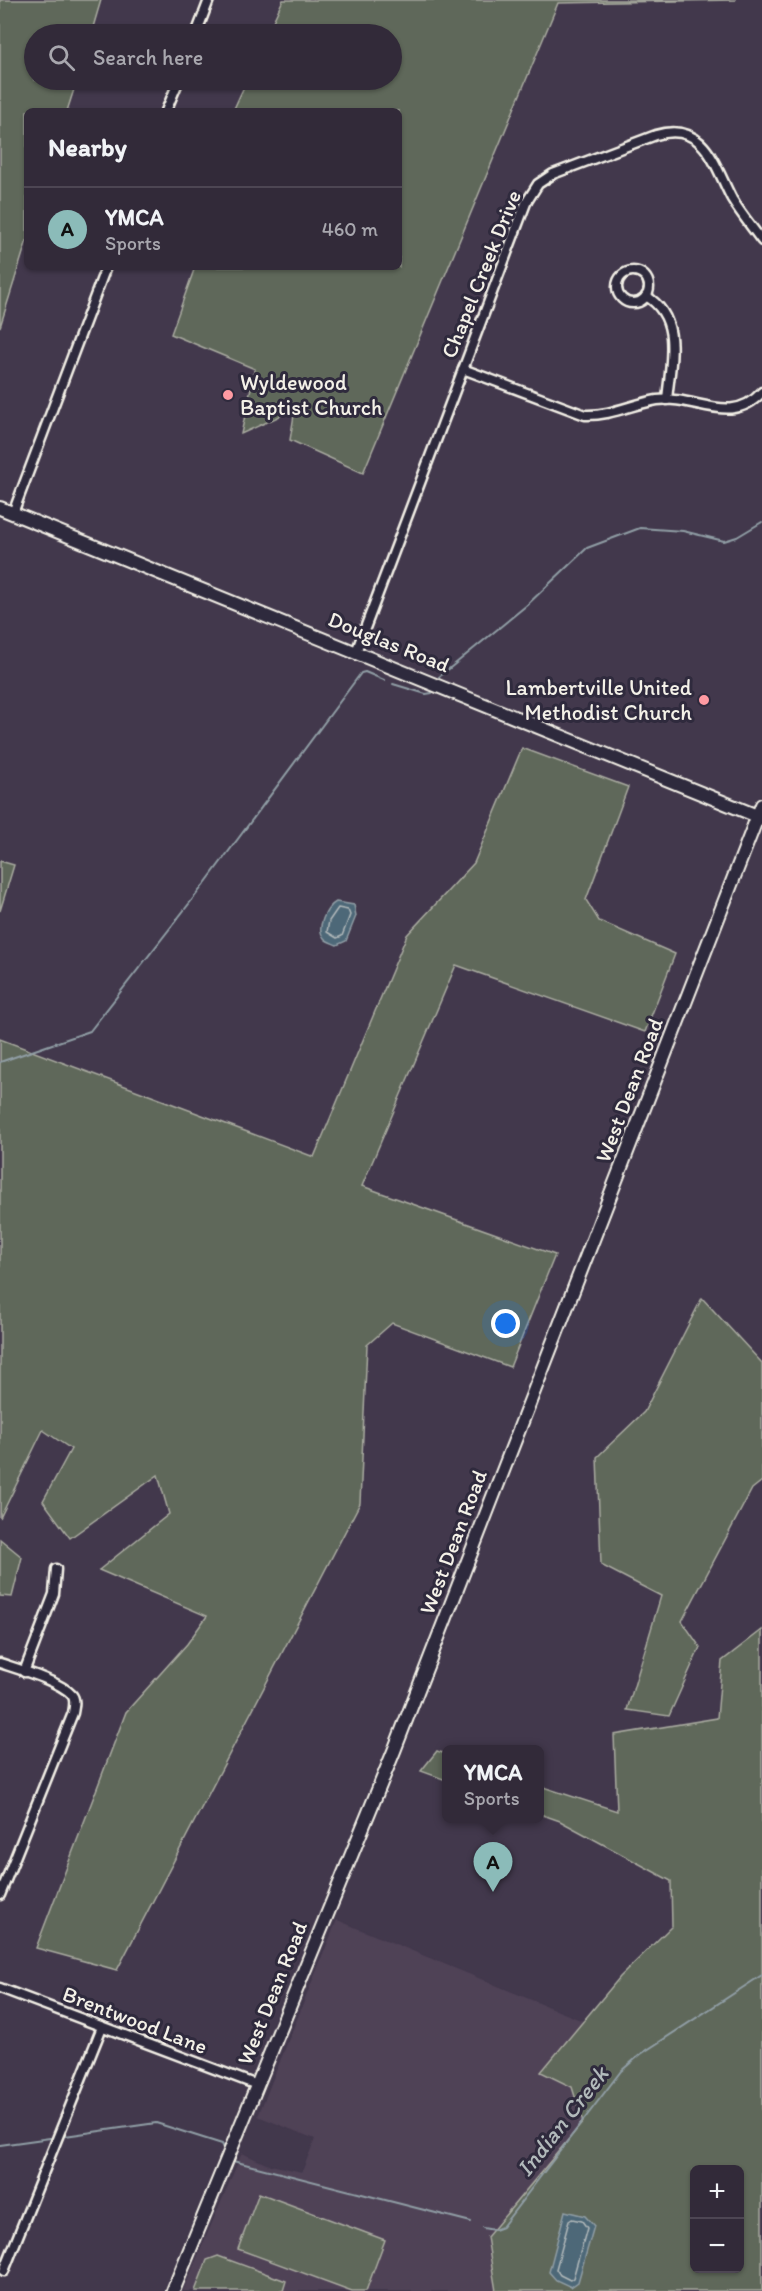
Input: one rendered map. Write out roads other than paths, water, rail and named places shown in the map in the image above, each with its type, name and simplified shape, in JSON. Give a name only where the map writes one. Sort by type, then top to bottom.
[{"type":"street","points":[[200,24],[209,0]]},
{"type":"street","points":[[167,108],[175,90]]},
{"type":"street","name":"Chapel Creek Drive","points":[[356,652],[528,198],[538,184],[553,174],[656,135],[669,132],[684,134],[707,149],[733,200],[762,241]]},
{"type":"street","points":[[13,513],[105,270]]},
{"type":"street","points":[[646,296],[660,307],[670,327],[667,400]]},
{"type":"street","points":[[463,369],[585,415],[601,415],[667,400],[729,410],[745,406],[762,392]]},
{"type":"street","name":"Douglas Road","points":[[0,508],[761,813]]},
{"type":"street","name":"West Dean Road","points":[[173,2291],[394,1751],[761,813]]},
{"type":"street","points":[[24,1672],[54,1594],[56,1569]]},
{"type":"street","points":[[0,1663],[64,1689],[73,1696],[75,1702],[73,1713],[0,1895]]},
{"type":"street","name":"Brentwood Lane","points":[[0,1988],[257,2085]]},
{"type":"street","points":[[4,2271],[102,2026]]},
{"type":"water","points":[[336,902],[354,905],[356,916],[346,941],[337,945],[325,939],[321,929],[326,913]]},
{"type":"water","points":[[565,2211],[585,2216],[594,2226],[578,2282],[571,2287],[556,2280],[549,2272]]},
{"type":"waterway","points":[[439,677],[527,605],[587,548],[640,528],[683,531],[724,541],[737,537],[762,522]]},
{"type":"waterway","points":[[0,1062],[90,1031],[206,882],[361,673],[365,672],[384,680]]},
{"type":"waterway","points":[[393,684],[426,694],[432,693]]},
{"type":"waterway","name":"Indian Creek","points":[[483,2228],[494,2230],[502,2227],[621,2071],[641,2054],[762,1975]]},
{"type":"waterway","name":"Indian Creek","points":[[65,2136],[156,2123],[222,2144],[224,2148]]},
{"type":"waterway","name":"Indian Creek","points":[[0,2145],[50,2138]]},
{"type":"waterway","name":"Indian Creek","points":[[233,2161],[471,2222]]},
{"type":"place","name":"Wyldewood Baptist Church","points":[[228,395]]},
{"type":"place","name":"Lambertville United Methodist Church","points":[[704,700]]},
{"type":"place","name":"YMCA","points":[[493,1892]]}]
